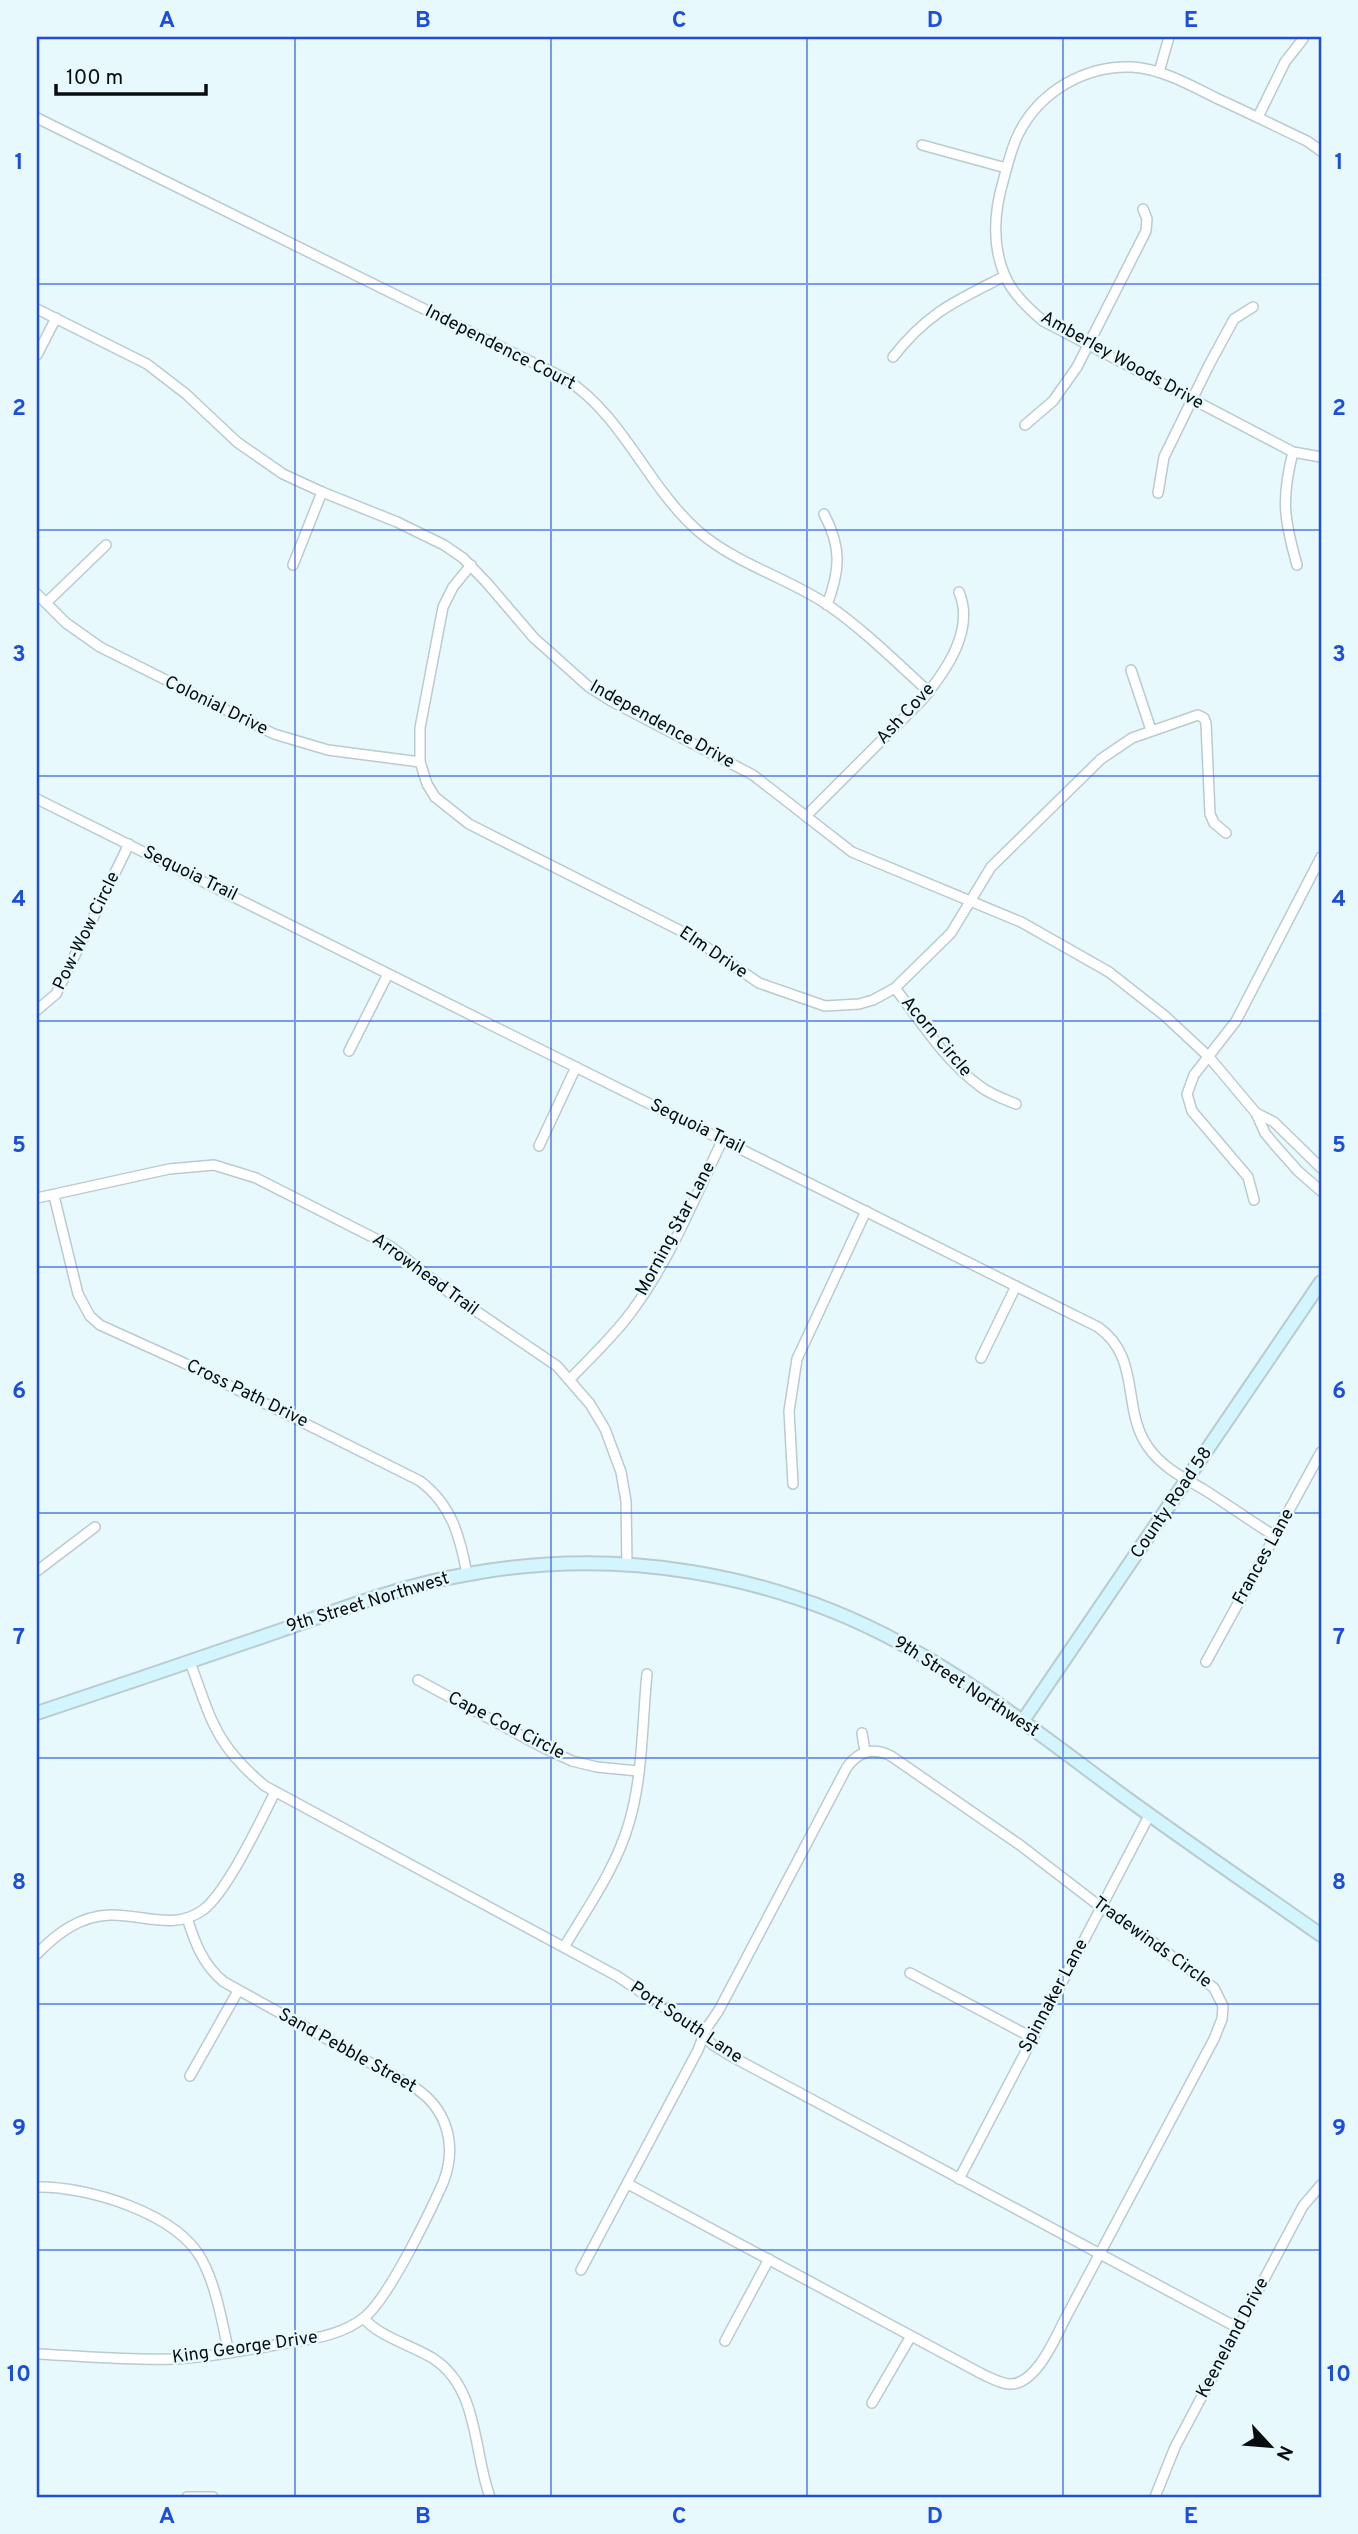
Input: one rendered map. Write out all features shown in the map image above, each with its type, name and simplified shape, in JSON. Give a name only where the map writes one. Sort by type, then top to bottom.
[{"type":"street","points":[[1159,72],[1169,37]]},
{"type":"street","points":[[1258,117],[1285,62],[1303,39]]},
{"type":"street","name":"Amberley Woods Drive","points":[[1321,151],[1307,141],[1258,117],[1159,72],[1131,67],[1101,70],[1083,75],[1060,87],[1035,109],[1023,126],[1006,168],[995,215],[997,250],[1005,276],[1017,295],[1042,321],[1293,452],[1321,457]]},
{"type":"street","name":"Independence Court","points":[[37,118],[566,379],[602,410],[661,490],[701,533],[735,556],[827,605],[866,635],[929,692]]},
{"type":"street","points":[[922,145],[1006,168]]},
{"type":"street","points":[[1025,425],[1061,391],[1088,346],[1146,231],[1147,219],[1143,209]]},
{"type":"street","points":[[893,357],[915,330],[931,316],[1005,276]]},
{"type":"street","points":[[1157,493],[1164,457],[1192,400],[1234,319],[1253,307]]},
{"type":"street","name":"Independence Drive","points":[[37,309],[147,364],[186,394],[262,461],[322,492],[397,522],[444,545],[471,565],[534,638],[589,687],[752,775],[852,852],[972,900],[1044,933],[1109,972],[1164,1016],[1209,1058],[1256,1113],[1273,1144],[1321,1191]]},
{"type":"street","points":[[37,355],[56,318]]},
{"type":"street","points":[[1293,452],[1285,484],[1284,507],[1297,565]]},
{"type":"street","points":[[292,565],[322,492]]},
{"type":"street","points":[[824,514],[838,551],[835,579],[827,605]]},
{"type":"street","points":[[46,603],[106,545]]},
{"type":"street","name":"Elm Drive","points":[[471,565],[453,587],[443,607],[420,728],[420,762],[427,784],[435,797],[460,818],[687,934],[759,983],[787,995],[832,1007],[873,1000],[895,988],[944,942],[991,867],[1101,759],[1118,746],[1151,730],[1198,715],[1204,718],[1210,814],[1214,823],[1226,833]]},
{"type":"street","name":"Ash Cove","points":[[806,816],[929,692],[946,667],[962,632],[965,605],[959,592]]},
{"type":"street","name":"Colonial Drive","points":[[37,594],[75,630],[100,647],[274,734],[328,750],[420,762]]},
{"type":"street","points":[[1132,670],[1151,730]]},
{"type":"street","name":"Sequoia Trail","points":[[37,799],[1090,1322],[1112,1339],[1125,1361],[1137,1422],[1143,1440],[1156,1457],[1187,1481],[1275,1536]]},
{"type":"street","name":"Pow-Wow Circle","points":[[37,1010],[56,994],[129,844]]},
{"type":"street","points":[[1254,1200],[1248,1177],[1192,1111],[1187,1094],[1194,1075],[1236,1021],[1321,857]]},
{"type":"street","points":[[349,1051],[388,974]]},
{"type":"street","name":"Acorn Circle","points":[[895,988],[949,1057],[970,1079],[990,1093],[1016,1104]]},
{"type":"street","points":[[539,1146],[576,1068]]},
{"type":"street","name":"Independence Drive","points":[[1256,1113],[1274,1122],[1321,1168]]},
{"type":"street","name":"Morning Star Lane","points":[[570,1379],[616,1331],[646,1289],[670,1248],[723,1139]]},
{"type":"street","name":"Arrowhead Trail","points":[[37,1198],[195,1165],[214,1165],[241,1172],[390,1246],[460,1300],[533,1348],[570,1379],[590,1404],[605,1429],[621,1472],[626,1501],[627,1564]]},
{"type":"street","name":"Cross Path Drive","points":[[54,1196],[72,1279],[94,1320],[111,1332],[184,1363],[420,1481],[435,1494],[453,1520],[467,1574]]},
{"type":"street","points":[[793,1483],[789,1411],[797,1359],[866,1211]]},
{"type":"street","name":"County Road 58","points":[[1022,1722],[1321,1282]]},
{"type":"street","points":[[981,1358],[1016,1286]]},
{"type":"street","name":"Frances Lane","points":[[1206,1662],[1321,1452]]},
{"type":"street","points":[[37,1570],[95,1527]]},
{"type":"street","name":"9th Street Northwest","points":[[37,1713],[401,1589],[467,1574],[548,1564],[627,1564],[680,1570],[737,1581],[835,1612],[932,1661],[1321,1935]]},
{"type":"street","name":"Port South Lane","points":[[190,1662],[218,1735],[242,1766],[265,1786],[638,1989],[729,2055],[1238,2328]]},
{"type":"street","points":[[564,1947],[608,1871],[624,1837],[632,1810],[638,1771],[647,1674]]},
{"type":"street","name":"Cape Cod Circle","points":[[418,1681],[565,1758],[597,1767],[638,1771]]},
{"type":"street","points":[[581,2270],[848,1768],[856,1757],[865,1752],[862,1733]]},
{"type":"street","name":"Tradewinds Circle","points":[[628,2184],[1000,2382],[1008,2384],[1021,2381],[1040,2364],[1214,2039],[1222,2019],[1223,2006],[1214,1987],[1102,1908],[1020,1845],[891,1756],[877,1750],[865,1752]]},
{"type":"street","points":[[37,1954],[76,1923],[97,1916],[117,1915],[161,1921],[187,1918],[201,1912],[215,1898],[275,1792]]},
{"type":"street","name":"Spinnaker Lane","points":[[959,2179],[1150,1814]]},
{"type":"street","name":"Sand Pebble Street","points":[[187,1918],[197,1948],[216,1976],[238,1991],[422,2092],[437,2108],[447,2126],[449,2162],[440,2190],[385,2291],[364,2318]]},
{"type":"street","points":[[910,1973],[1031,2037]]},
{"type":"street","points":[[190,2076],[238,1991]]},
{"type":"street","name":"Keeneland Drive","points":[[1155,2497],[1175,2447],[1238,2328],[1303,2206],[1321,2185]]},
{"type":"street","points":[[37,2187],[74,2188],[106,2197],[154,2218],[186,2240],[196,2251],[206,2270],[229,2353]]},
{"type":"street","points":[[725,2341],[769,2259]]},
{"type":"street","points":[[364,2318],[373,2327],[434,2359],[454,2378],[469,2406],[480,2465],[490,2497]]},
{"type":"street","name":"King George Drive","points":[[37,2354],[160,2359],[229,2353],[319,2338],[344,2330],[364,2318]]},
{"type":"street","points":[[872,2403],[911,2336]]},
{"type":"street","points":[[187,2497],[213,2497]]}]
